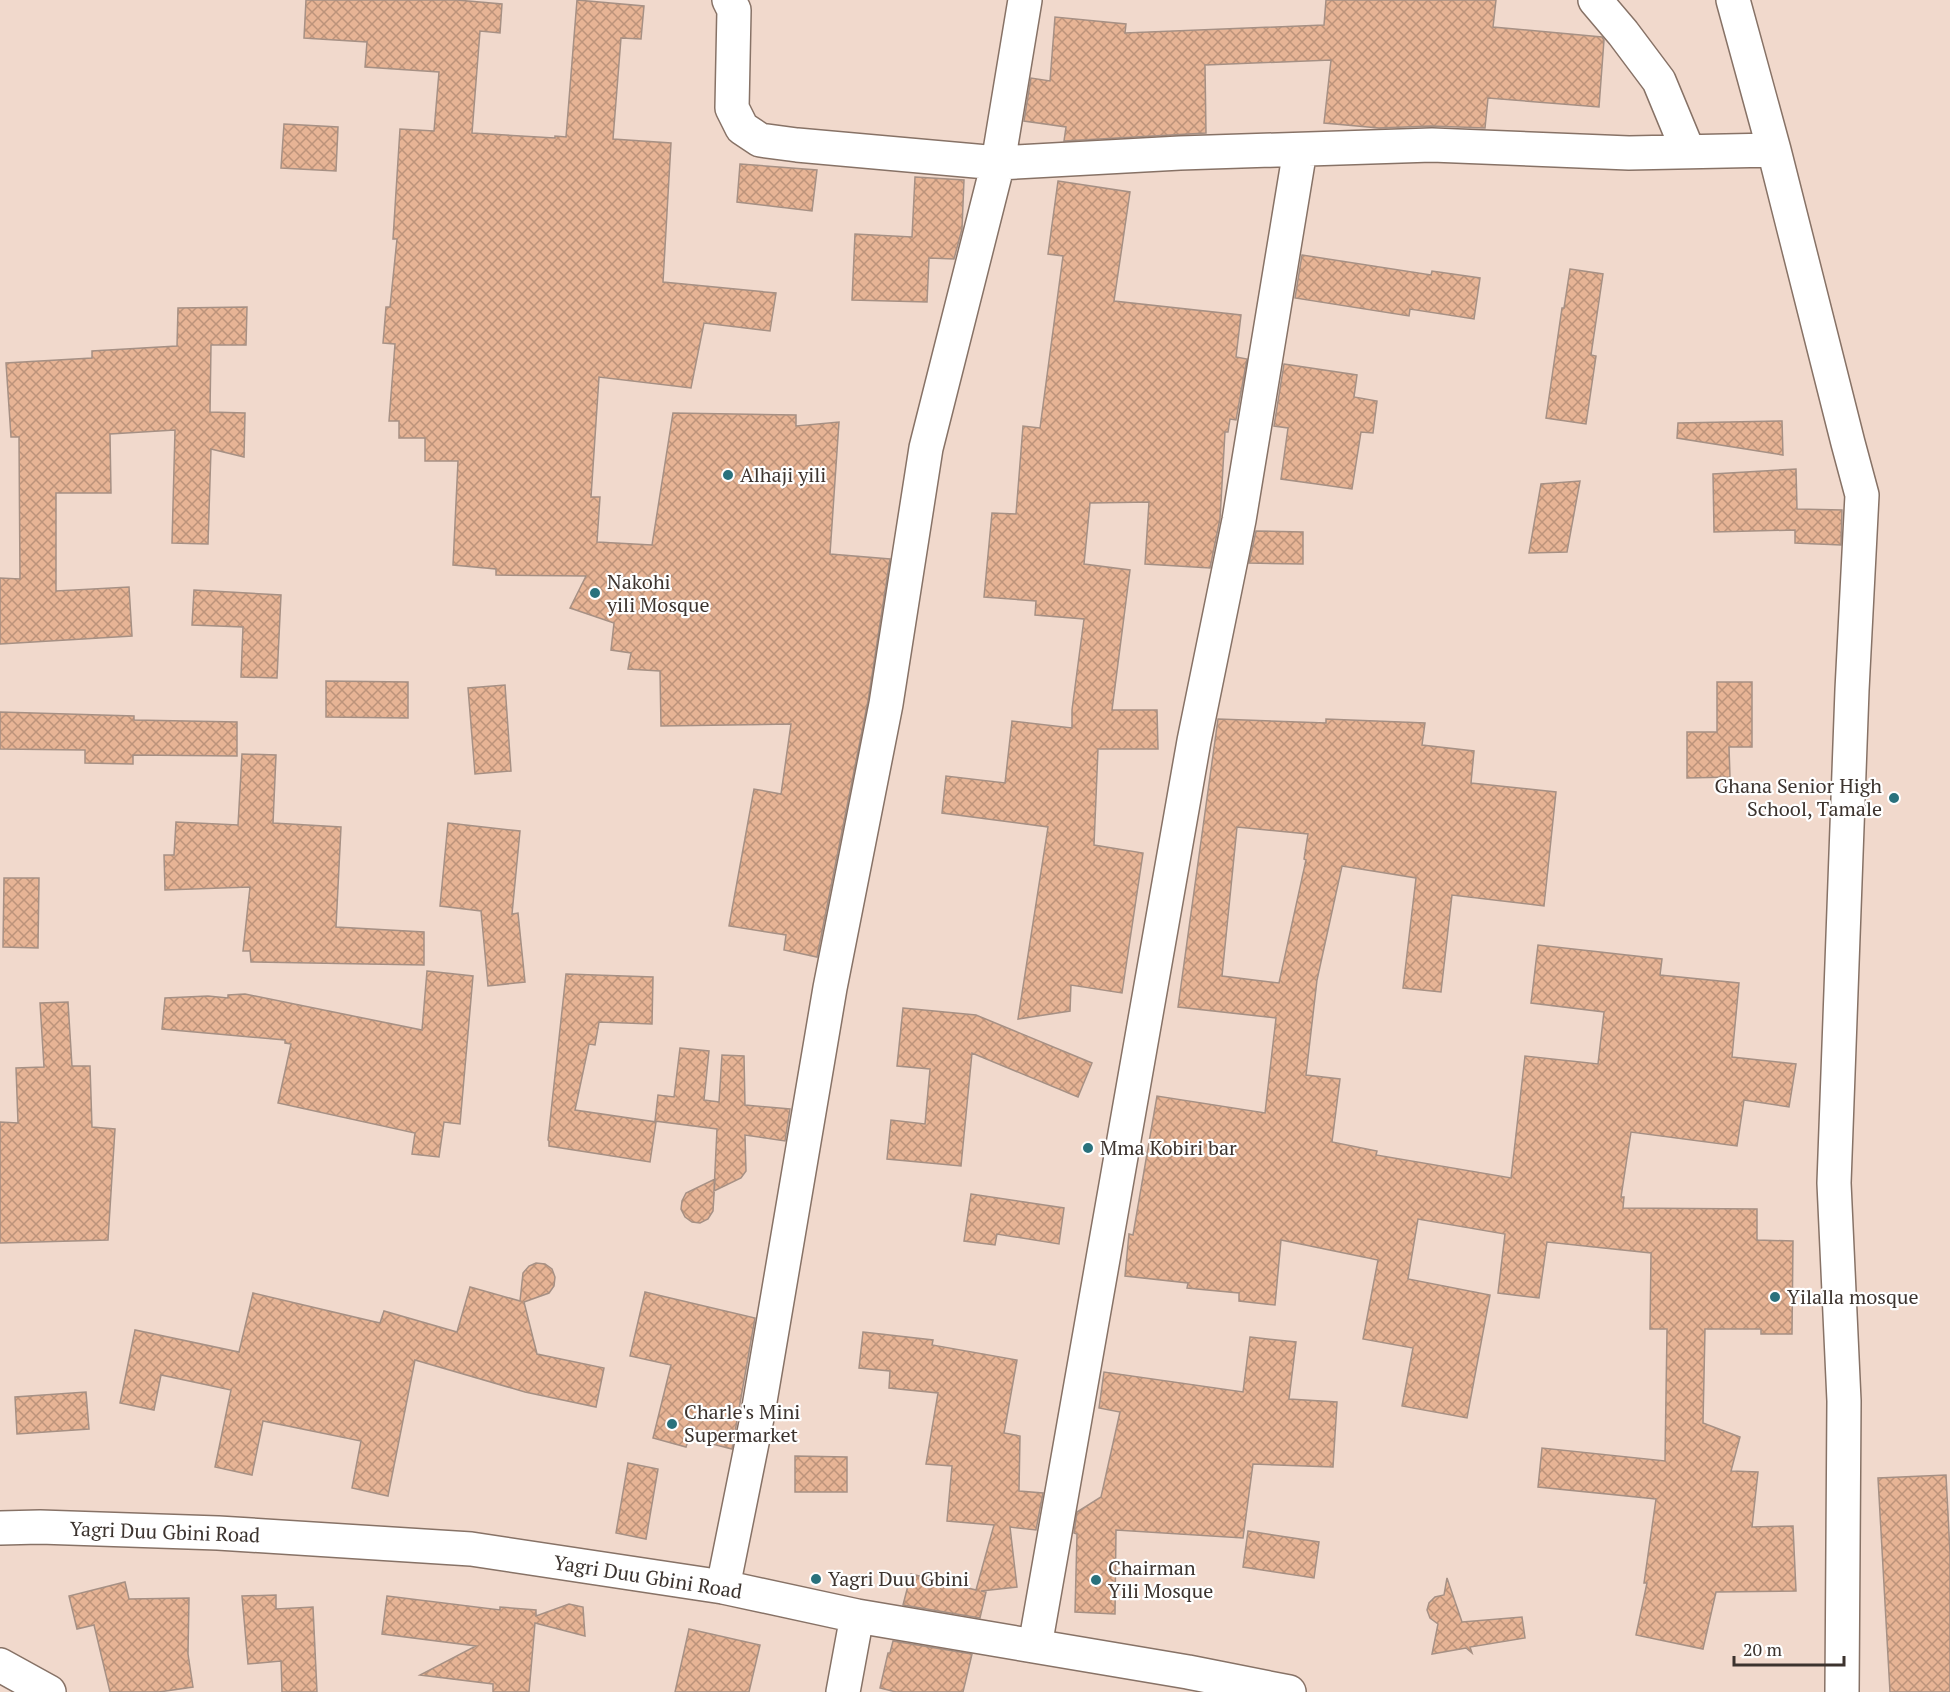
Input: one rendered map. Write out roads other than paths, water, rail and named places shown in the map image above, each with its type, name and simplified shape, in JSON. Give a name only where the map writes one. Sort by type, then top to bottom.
[{"type":"street","points":[[729,0],[734,10],[732,108],[742,128],[760,140],[797,146],[998,163],[1180,153],[1432,145],[1629,153],[1773,150]]},
{"type":"street","points":[[723,1587],[758,1413],[830,988],[886,704],[926,448],[998,163],[1025,0]]},
{"type":"street","points":[[1595,0],[1659,81],[1688,151]]},
{"type":"street","points":[[1733,0],[1862,495],[1849,748],[1834,1183],[1844,1401],[1842,1692]]},
{"type":"street","points":[[1035,1646],[1194,741],[1241,508],[1300,150]]},
{"type":"street","name":"Yagri Duu Gbini Road","points":[[0,1528],[40,1527],[218,1533],[471,1549],[723,1587],[857,1616],[1188,1672],[1289,1692]]},
{"type":"street","points":[[843,1692],[857,1616]]},
{"type":"street","points":[[0,1665],[50,1692]]},
{"type":"place","name":"Alhaji yili","points":[[728,475]]},
{"type":"place","name":"Nakohi yili Mosque","points":[[595,593]]},
{"type":"place","name":"Ghana Senior High School, Tamale","points":[[1894,798]]},
{"type":"place","name":"Mma Kobiri bar","points":[[1088,1148]]},
{"type":"place","name":"Yilalla mosque","points":[[1775,1297]]},
{"type":"place","name":"Charle's Mini Supermarket","points":[[672,1424]]},
{"type":"place","name":"Yagri Duu Gbini","points":[[816,1579]]},
{"type":"place","name":"Chairman Yili Mosque","points":[[1096,1580]]}]
